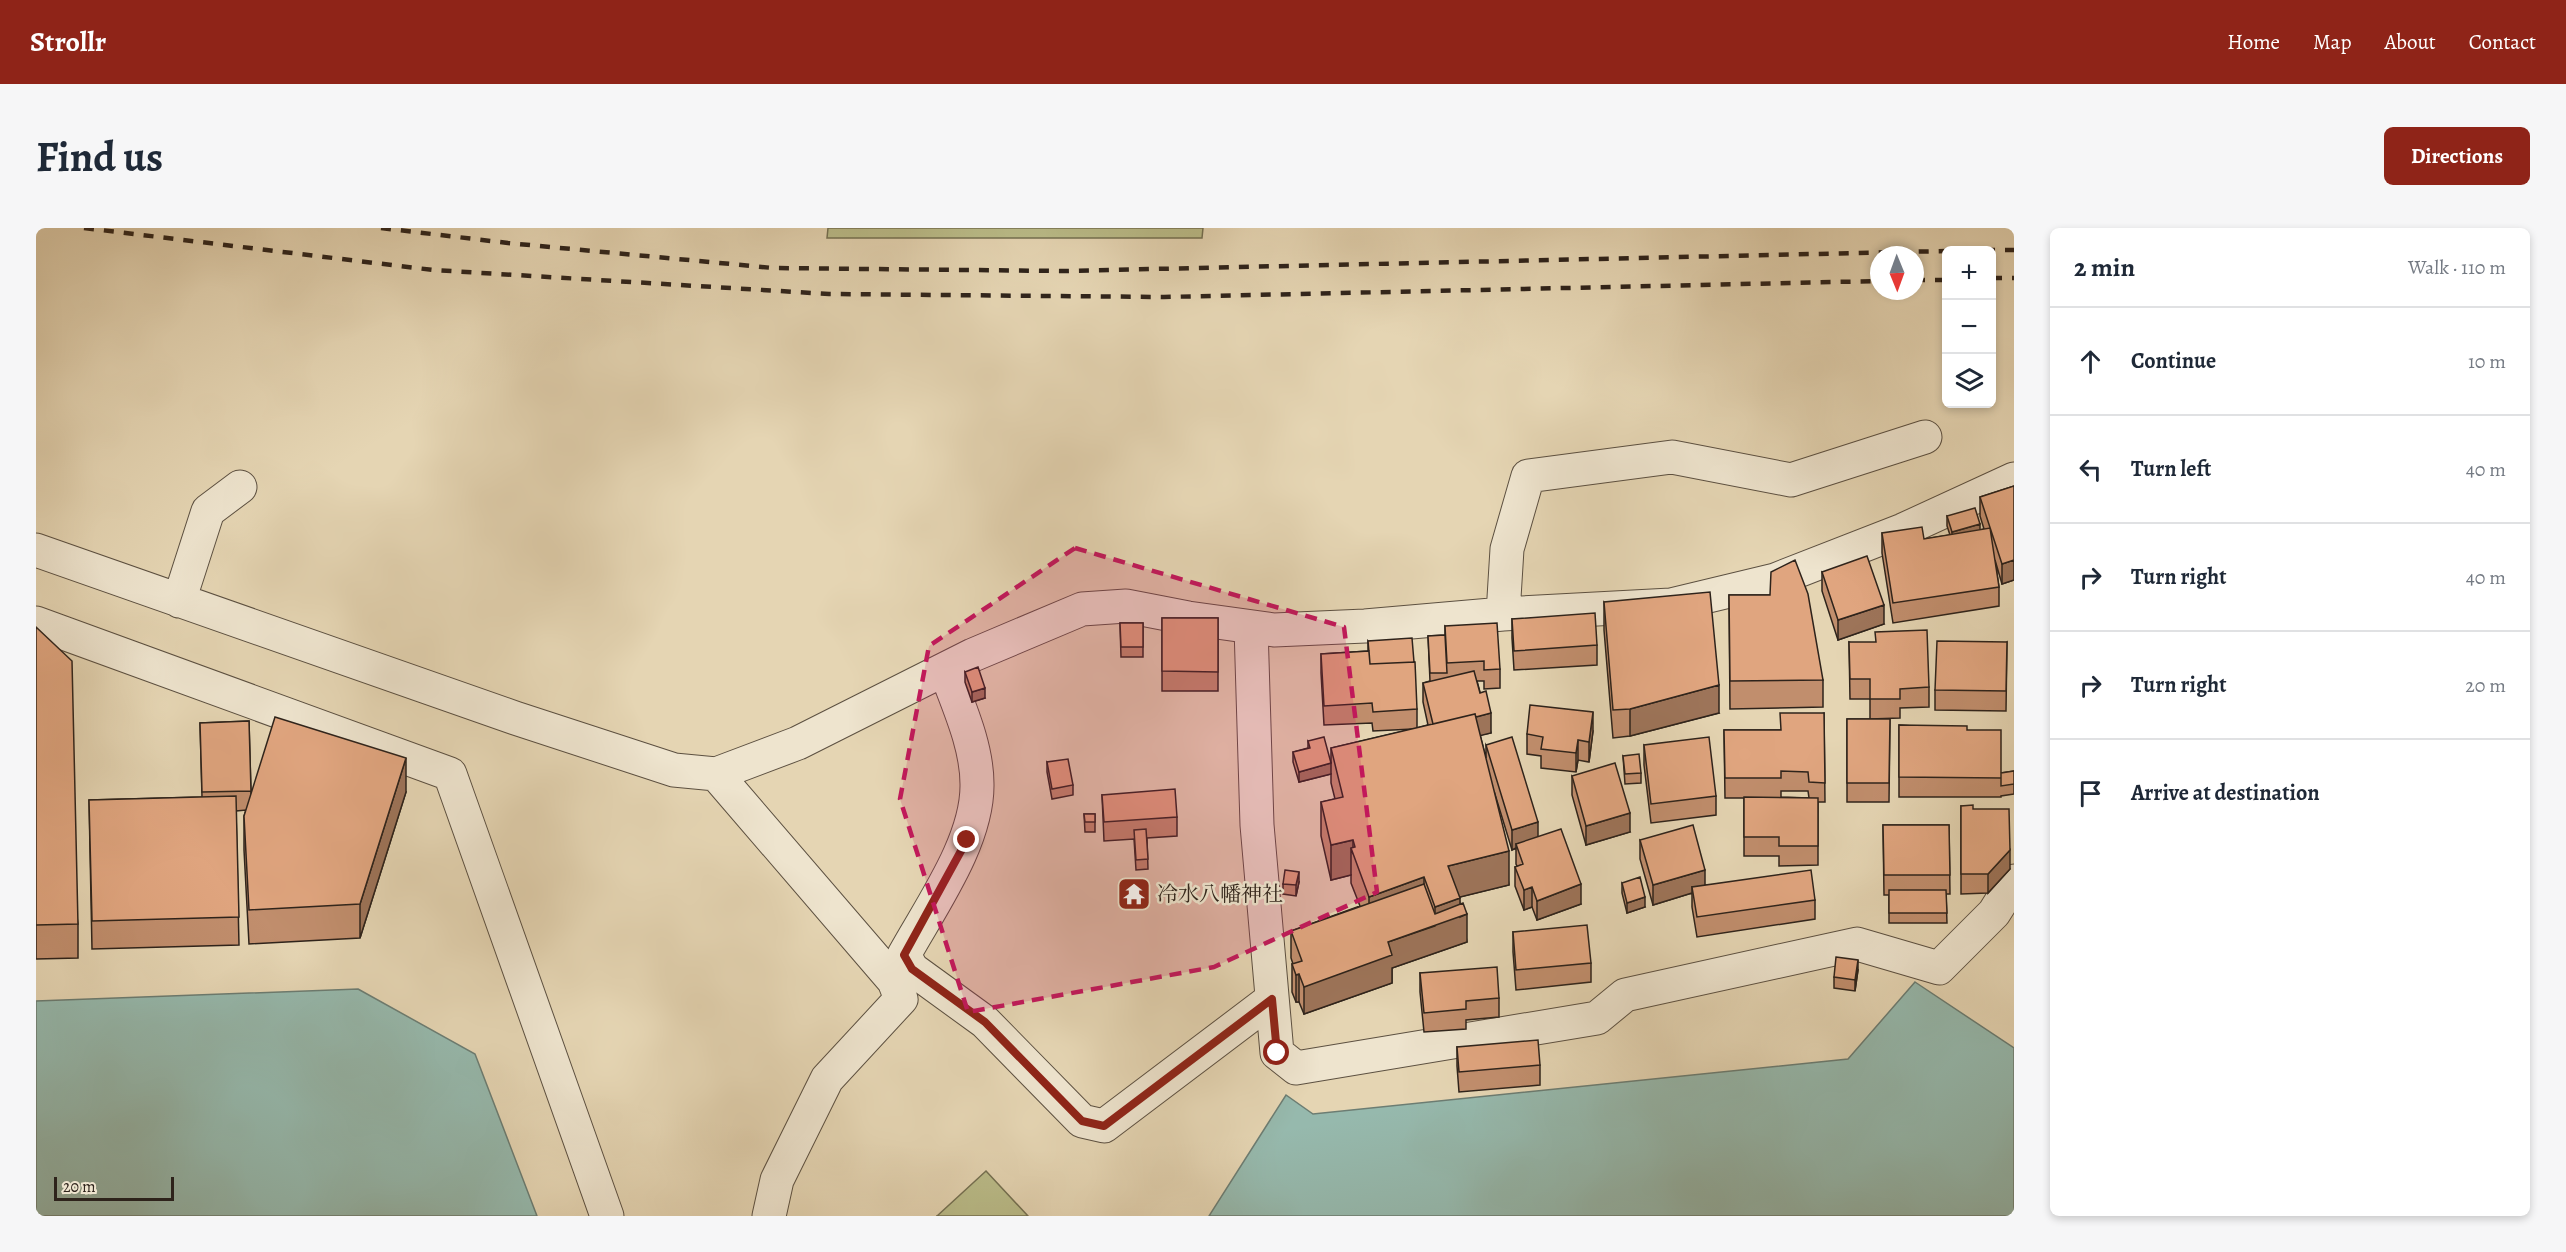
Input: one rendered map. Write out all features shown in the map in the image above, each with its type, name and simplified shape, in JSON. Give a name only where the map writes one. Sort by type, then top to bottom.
[{"type":"street","points":[[1503,614],[1507,549],[1528,476],[1672,457],[1791,480],[1925,437]]},
{"type":"street","points":[[36,550],[674,770],[716,774],[798,743],[945,669],[1082,609],[1126,606],[1188,618],[1275,630],[1354,627],[1503,614],[1671,605],[1775,580],[1903,530],[2014,479]]},
{"type":"street","points":[[179,601],[208,511],[240,487]]},
{"type":"street","points":[[36,623],[450,774],[607,1216]]},
{"type":"street","points":[[1251,627],[1257,825],[1277,1053],[1296,1068],[1596,1018],[1625,995],[1857,945],[1939,968],[1994,913],[2014,881]]},
{"type":"street","points":[[769,1216],[777,1180],[827,1079],[901,999],[904,955],[967,840],[977,784],[972,748],[945,669]]},
{"type":"street","points":[[716,774],[903,975],[985,1022],[1082,1121],[1104,1126],[1272,999]]},
{"type":"highlighted area","points":[[1075,548],[1344,627],[1377,892],[1214,967],[968,1012],[900,799],[929,646]]},
{"type":"green space","points":[[828,228],[1203,228],[1202,238],[827,238]]},
{"type":"green space","points":[[986,1171],[1028,1216],[937,1216]]},
{"type":"water","points":[[1915,982],[2014,1048],[2014,1216],[1209,1216],[1286,1095],[1313,1114],[1848,1059]]},
{"type":"water","points":[[358,989],[475,1054],[537,1216],[36,1216],[36,1001]]},
{"type":"building","points":[[2014,486],[2014,560],[2002,564],[1980,497]]},
{"type":"building","points":[[1975,508],[1980,524],[1952,532],[1947,516]]},
{"type":"building","points":[[1922,527],[1924,539],[1990,528],[1999,587],[1893,603],[1882,533]]},
{"type":"building","points":[[1867,556],[1884,605],[1838,620],[1822,572]]},
{"type":"building","points":[[1795,560],[1808,594],[1823,680],[1730,681],[1729,595],[1770,595],[1771,572]]},
{"type":"building","points":[[1710,592],[1719,685],[1630,709],[1613,710],[1604,602]]},
{"type":"building","points":[[1595,613],[1597,645],[1514,651],[1512,619]]},
{"type":"building","points":[[1162,618],[1218,618],[1218,672],[1162,671]]},
{"type":"building","points":[[1120,623],[1143,623],[1143,647],[1121,647]]},
{"type":"building","points":[[1497,623],[1500,669],[1484,670],[1484,661],[1447,663],[1445,626]]},
{"type":"building","points":[[36,627],[72,661],[78,924],[36,925]]},
{"type":"building","points":[[1927,630],[1929,687],[1900,689],[1900,699],[1870,699],[1870,679],[1850,679],[1849,642],[1876,642],[1875,632]]},
{"type":"building","points":[[1445,635],[1447,673],[1430,673],[1428,636]]},
{"type":"building","points":[[1412,638],[1414,662],[1370,664],[1368,641]]},
{"type":"building","points":[[1937,641],[2007,642],[2006,691],[1935,690]]},
{"type":"building","points":[[1369,651],[1370,664],[1415,662],[1417,709],[1373,712],[1372,703],[1324,706],[1321,654]]},
{"type":"building","points":[[978,667],[985,688],[972,692],[965,672]]},
{"type":"building","points":[[1474,671],[1480,693],[1486,691],[1491,713],[1476,717],[1475,714],[1433,724],[1423,683]]},
{"type":"building","points":[[1530,705],[1593,712],[1589,742],[1578,740],[1576,753],[1541,749],[1543,737],[1527,734]]},
{"type":"building","points":[[1780,713],[1824,713],[1825,783],[1809,782],[1808,772],[1781,771],[1781,778],[1725,778],[1724,730],[1781,730]]},
{"type":"building","points":[[1475,714],[1509,851],[1448,866],[1460,898],[1435,907],[1424,877],[1369,897],[1351,848],[1355,847],[1353,840],[1331,845],[1321,802],[1343,797],[1331,748]]},
{"type":"building","points":[[275,717],[406,758],[360,904],[249,910],[244,816]]},
{"type":"building","points":[[1847,719],[1890,719],[1889,783],[1847,783]]},
{"type":"building","points":[[249,721],[251,791],[202,792],[200,723]]},
{"type":"building","points":[[1899,725],[1967,726],[1967,730],[2001,730],[2001,778],[1899,777]]},
{"type":"building","points":[[1324,737],[1331,763],[1299,772],[1293,752],[1310,748],[1308,741]]},
{"type":"building","points":[[1512,737],[1538,822],[1512,830],[1486,745]]},
{"type":"building","points":[[1709,737],[1716,796],[1651,804],[1644,745]]},
{"type":"building","points":[[1639,754],[1641,773],[1625,774],[1623,756]]},
{"type":"building","points":[[1068,759],[1073,785],[1052,789],[1047,762]]},
{"type":"building","points":[[1615,763],[1630,813],[1586,826],[1572,776]]},
{"type":"building","points":[[2014,771],[2014,784],[2001,786],[2001,773]]},
{"type":"building","points":[[1175,789],[1177,817],[1104,822],[1102,795]]},
{"type":"building","points":[[236,796],[239,917],[92,921],[89,800]]},
{"type":"building","points":[[1744,797],[1818,798],[1818,846],[1779,846],[1779,837],[1744,837]]},
{"type":"building","points":[[1973,805],[1973,809],[2009,809],[2010,850],[1988,874],[1961,874],[1961,806]]},
{"type":"building","points":[[1084,814],[1095,814],[1095,822],[1085,822]]},
{"type":"building","points":[[1693,825],[1705,870],[1653,885],[1640,840]]},
{"type":"building","points":[[1883,825],[1949,825],[1950,875],[1884,875]]},
{"type":"building","points":[[1146,829],[1148,859],[1136,860],[1134,830]]},
{"type":"building","points":[[1561,829],[1581,884],[1537,901],[1532,887],[1524,890],[1515,867],[1523,864],[1516,844]]},
{"type":"building","points":[[1285,870],[1299,872],[1296,885],[1283,884]]},
{"type":"building","points":[[1811,870],[1815,900],[1697,917],[1692,887]]},
{"type":"building","points":[[1640,877],[1645,897],[1627,903],[1622,883]]},
{"type":"building","points":[[1424,884],[1435,914],[1463,903],[1467,914],[1388,942],[1392,955],[1304,987],[1292,964],[1302,961],[1291,931]]},
{"type":"building","points":[[1889,890],[1946,890],[1947,913],[1889,913]]},
{"type":"building","points":[[1587,925],[1591,963],[1516,970],[1513,932]]},
{"type":"building","points":[[1836,957],[1858,960],[1855,980],[1834,977]]},
{"type":"building","points":[[1497,967],[1499,998],[1466,1001],[1466,1009],[1424,1013],[1420,973]]},
{"type":"building","points":[[1538,1040],[1540,1065],[1459,1072],[1457,1047]]},
{"type":"railway","points":[[84,228],[433,270],[829,294],[1164,297],[1870,281]]},
{"type":"railway","points":[[381,228],[508,243],[773,268],[1065,271],[1942,251]]},
{"type":"railway","points":[[1996,250],[2014,250]]},
{"type":"railway","points":[[1996,278],[2014,278]]},
{"type":"railway","points":[[1924,280],[1942,280]]},
{"type":"place","name":"冷水八幡神社","points":[[1134,894]]},
{"type":"route","points":[[967,840],[904,955],[912,969],[985,1022],[1082,1121],[1104,1126],[1272,999],[1277,1053]]}]
